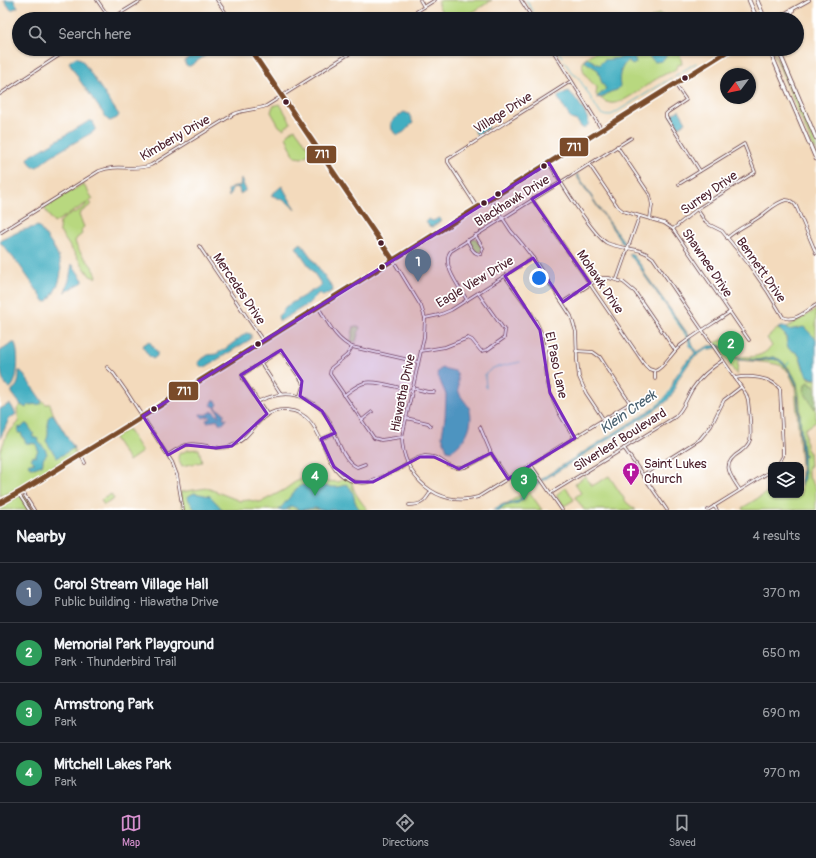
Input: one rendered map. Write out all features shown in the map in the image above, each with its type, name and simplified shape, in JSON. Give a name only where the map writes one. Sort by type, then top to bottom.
[{"type":"main road","points":[[748,0],[754,12]]},
{"type":"main road","points":[[758,0],[762,12]]},
{"type":"main road","points":[[772,56],[816,159]]},
{"type":"main road","points":[[781,56],[816,138]]},
{"type":"street","points":[[97,0],[106,12]]},
{"type":"street","points":[[122,12],[142,0]]},
{"type":"street","points":[[217,0],[225,12]]},
{"type":"street","points":[[420,0],[424,7]]},
{"type":"street","points":[[416,12],[436,0]]},
{"type":"street","points":[[521,0],[529,12]]},
{"type":"street","points":[[785,12],[794,9],[809,0]]},
{"type":"street","points":[[0,94],[58,56]]},
{"type":"street","name":"Hiawatha Drive","points":[[255,56],[393,260],[418,300],[425,318],[425,330],[421,351],[402,437],[403,451],[407,463],[418,480],[430,491],[455,499],[470,499],[481,495],[508,479],[631,403],[600,357],[593,352],[576,351]]},
{"type":"street","name":"Kimberly Drive","points":[[0,233],[99,171],[114,167],[136,168],[148,166],[234,114],[261,108],[346,56]]},
{"type":"street","points":[[556,56],[602,130]]},
{"type":"street","points":[[0,503],[143,416],[720,56]]},
{"type":"street","name":"Village Drive","points":[[477,208],[448,162],[448,159],[572,81]]},
{"type":"street","points":[[675,84],[686,100],[666,115],[700,171],[679,184]]},
{"type":"street","name":"Blackhawk Drive","points":[[448,254],[467,240],[631,138]]},
{"type":"street","name":"Surrey Drive","points":[[673,229],[698,208],[756,172],[744,144],[700,171]]},
{"type":"street","points":[[617,146],[650,196],[652,205],[650,219]]},
{"type":"street","points":[[549,163],[560,182],[600,238],[611,245],[643,252],[653,258],[741,387],[748,400],[750,440],[746,447],[732,458],[728,469],[730,476],[740,490]]},
{"type":"street","name":"Shawnee Drive","points":[[589,164],[620,209],[625,212],[667,224],[673,229],[749,340]]},
{"type":"street","points":[[490,199],[569,311],[575,325],[578,369],[582,386],[604,420]]},
{"type":"street","name":"Mohawk Drive","points":[[532,199],[645,365],[655,371]]},
{"type":"street","points":[[727,238],[777,205],[788,200],[792,201],[796,206],[816,253]]},
{"type":"street","name":"Bennett Drive","points":[[698,208],[708,223],[720,229],[754,272],[783,317],[791,319],[816,305]]},
{"type":"street","points":[[617,279],[639,216]]},
{"type":"street","points":[[467,240],[474,252],[481,254],[483,248],[475,235]]},
{"type":"street","name":"Mercedes Drive","points":[[199,246],[263,341]]},
{"type":"street","points":[[445,252],[448,254],[448,265],[467,300]]},
{"type":"street","name":"Eagle View Drive","points":[[425,318],[443,314],[533,258]]},
{"type":"street","name":"El Paso Lane","points":[[505,276],[535,320],[540,330],[546,350],[546,373],[550,393],[557,410],[575,438]]},
{"type":"street","points":[[563,302],[590,283],[600,278],[617,279],[627,284],[635,292],[675,350]]},
{"type":"street","points":[[421,351],[445,347],[469,337],[478,350],[482,353],[502,340],[505,336],[505,331],[478,292]]},
{"type":"street","points":[[318,307],[336,335],[343,342],[352,347],[418,362]]},
{"type":"street","points":[[655,379],[655,371],[662,366],[675,350],[730,312]]},
{"type":"street","points":[[352,347],[347,355],[329,370],[332,376],[372,436],[380,440],[402,437]]},
{"type":"street","points":[[267,414],[242,375],[280,351],[302,381],[303,386],[300,396]]},
{"type":"street","name":"Silverleaf Boulevard","points":[[551,493],[679,414],[700,378],[723,360]]},
{"type":"street","points":[[261,363],[281,394]]},
{"type":"street","points":[[107,367],[114,374],[168,455],[177,475],[183,510]]},
{"type":"street","points":[[735,378],[743,376],[769,380],[775,383],[780,389],[783,456],[780,462]]},
{"type":"street","points":[[344,395],[358,385],[367,382],[412,390],[434,392]]},
{"type":"street","points":[[643,475],[700,439],[710,426],[724,400],[741,387]]},
{"type":"street","points":[[258,401],[281,394],[300,396],[313,403],[322,410],[330,422],[349,462],[357,467],[365,464]]},
{"type":"street","points":[[168,455],[181,447],[192,444],[216,448],[232,446],[241,440],[267,414],[284,410],[294,411],[312,422],[338,472],[347,479],[355,482],[373,482],[399,469],[416,458],[428,456],[440,459],[452,468],[462,468],[468,466],[490,452]]},
{"type":"street","points":[[362,420],[372,412]]},
{"type":"street","points":[[406,418],[428,423],[431,426]]},
{"type":"street","points":[[480,427],[490,452],[508,479]]},
{"type":"street","points":[[321,439],[334,433]]},
{"type":"street","points":[[379,444],[380,440]]},
{"type":"street","points":[[624,448],[667,510]]},
{"type":"street","points":[[80,455],[85,463]]},
{"type":"street","points":[[531,465],[562,510]]},
{"type":"street","points":[[708,510],[768,473]]},
{"type":"street","points":[[22,491],[34,510]]},
{"type":"street","points":[[409,505],[418,505],[424,502],[430,491]]},
{"type":"street","points":[[18,493],[29,510]]},
{"type":"street","points":[[714,506],[717,510]]},
{"type":"highlighted area","points":[[549,163],[560,182],[532,199],[590,283],[563,302],[533,258],[505,276],[540,330],[550,393],[575,438],[508,479],[491,453],[459,469],[434,457],[420,457],[373,482],[355,482],[334,467],[321,439],[335,433],[322,411],[300,396],[302,381],[281,350],[241,375],[267,414],[232,446],[216,448],[186,445],[168,455],[143,416]]},
{"type":"green space","points":[[441,0],[492,0],[473,12],[442,12],[438,2]]},
{"type":"green space","points":[[588,56],[680,56],[682,64],[678,65],[674,71],[658,78],[624,100],[617,103],[610,103],[604,101],[596,95],[597,87],[584,72],[584,60]]},
{"type":"green space","points":[[775,56],[793,88],[816,143],[816,154]]},
{"type":"green space","points":[[280,104],[291,123],[283,129],[279,126],[271,112],[273,106]]},
{"type":"green space","points":[[295,129],[312,152],[302,158],[295,157],[286,137],[288,133]]},
{"type":"green space","points":[[83,184],[93,199],[89,201],[92,204],[79,215],[84,227],[81,230],[82,234],[75,241],[79,251],[95,271],[97,276],[96,278],[90,276],[60,232],[59,226],[64,218],[84,207],[87,203],[54,223],[44,208]]},
{"type":"green space","points":[[474,238],[482,248],[480,253],[476,252],[470,243],[471,239]]},
{"type":"green space","points":[[816,310],[816,339],[805,328],[788,330],[787,327]]},
{"type":"green space","points":[[354,326],[360,327],[356,342],[351,341]]},
{"type":"green space","points":[[777,329],[781,330],[786,337],[789,349],[796,352],[799,356],[810,379],[816,379],[816,388],[808,382],[814,408],[816,408],[816,422],[805,429],[806,447],[809,452],[810,466],[808,466],[808,476],[816,488],[816,510],[743,510],[742,508],[768,492],[768,498],[804,498],[804,462],[803,462],[805,454],[803,455],[800,431],[799,395],[794,376],[782,361],[773,357],[757,360],[738,358],[759,361],[770,359],[778,360],[787,368],[794,378],[798,392],[802,462],[795,386],[789,373],[780,365],[738,360],[737,375],[715,343],[727,338],[733,346],[733,352],[738,356],[748,357],[761,355],[772,346],[767,338]]},
{"type":"green space","points":[[808,382],[816,388],[816,408],[814,408],[804,392],[805,384]]},
{"type":"green space","points":[[42,401],[46,404],[50,404],[53,413],[76,453],[7,494],[0,496],[0,452],[7,434],[19,422],[17,409],[21,405],[35,404]]},
{"type":"green space","points":[[128,429],[142,452],[129,461],[114,438]]},
{"type":"green space","points":[[199,449],[202,462],[182,466],[178,458],[179,454],[188,450]]},
{"type":"green space","points":[[585,476],[592,486],[609,476],[627,503],[636,510],[584,510],[575,497],[581,493],[575,484]]},
{"type":"green space","points":[[345,477],[352,480],[355,492],[368,510],[183,510],[180,492],[207,488],[240,501],[249,500],[259,502],[284,490],[302,479],[338,482]]},
{"type":"green space","points":[[566,487],[574,500],[564,506],[556,495]]},
{"type":"green space","points":[[528,490],[542,510],[497,510]]},
{"type":"green space","points":[[23,494],[33,510],[0,510],[0,507]]},
{"type":"green space","points":[[111,494],[114,499],[104,505],[101,500]]},
{"type":"water","points":[[4,0],[14,0],[18,7],[11,10]]},
{"type":"water","points":[[192,56],[205,56],[190,66],[185,64],[185,61]]},
{"type":"water","points":[[625,56],[638,56],[634,57],[636,63],[632,65],[628,60],[624,66],[619,79],[620,86],[617,90],[610,92],[601,98],[597,98],[606,89],[602,83],[598,70],[584,61],[587,58],[599,65],[604,60]]},
{"type":"water","points":[[648,56],[666,56],[662,61],[655,62]]},
{"type":"water","points":[[76,57],[81,59],[119,115],[117,118],[110,121],[108,120],[80,81],[69,62]]},
{"type":"water","points":[[568,91],[578,101],[587,116],[589,124],[584,128],[582,128],[577,121],[571,119],[558,98],[558,96]]},
{"type":"water","points":[[679,110],[686,122],[679,127],[671,115]]},
{"type":"water","points":[[404,112],[409,114],[413,123],[404,132],[398,135],[392,130],[391,122]]},
{"type":"water","points":[[483,119],[488,128],[477,135],[471,126]]},
{"type":"water","points":[[89,121],[92,121],[95,126],[95,130],[93,132],[51,156],[37,167],[33,167],[28,160],[29,157]]},
{"type":"water","points":[[577,174],[601,211],[625,243],[623,244],[576,175]]},
{"type":"water","points":[[241,179],[246,190],[240,194],[239,188],[233,187],[240,186]]},
{"type":"water","points":[[282,186],[295,209],[287,202],[271,195]]},
{"type":"water","points":[[233,187],[229,197],[228,190]]},
{"type":"water","points":[[439,218],[441,219],[440,221],[432,227],[426,222],[428,219],[433,221]]},
{"type":"water","points":[[38,226],[57,253],[61,271],[60,280],[55,290],[48,301],[45,302],[20,266],[0,242],[1,240],[20,231]]},
{"type":"water","points":[[301,243],[333,288],[332,291],[323,296],[319,293],[308,304],[280,321],[278,316],[285,307],[322,285],[296,247]]},
{"type":"water","points":[[631,253],[643,268],[645,274],[690,337],[697,352],[709,346],[718,345],[725,348],[733,356],[739,359],[757,360],[773,357],[783,362],[793,375],[797,383],[803,455],[806,455],[803,457],[803,462],[802,462],[797,386],[787,368],[778,360],[770,359],[759,361],[739,360],[731,356],[720,347],[705,350],[692,359],[678,379],[674,391],[667,401],[542,481],[541,479],[660,404],[671,390],[674,379],[685,363],[695,353],[690,346],[687,335],[629,254]]},
{"type":"water","points":[[72,264],[83,282],[65,292],[69,280]]},
{"type":"water","points":[[787,327],[788,330],[804,327],[816,339],[816,379],[807,375],[801,358],[789,349],[786,336],[778,328]]},
{"type":"water","points":[[246,333],[251,334],[251,339],[207,366],[202,368],[198,363],[208,355],[216,354],[225,349]]},
{"type":"water","points":[[149,341],[157,352],[157,356],[153,359],[142,346]]},
{"type":"water","points":[[15,343],[18,360],[17,374],[13,385],[10,388],[2,378],[0,351]]},
{"type":"water","points":[[442,368],[455,371],[457,373],[459,392],[469,408],[471,416],[471,422],[467,434],[460,444],[451,451],[447,450],[442,436],[446,395],[437,374]]},
{"type":"water","points":[[19,371],[21,371],[42,401],[41,404],[28,405],[26,408],[21,405],[12,393],[12,390],[18,382]]},
{"type":"water","points":[[215,400],[218,404],[216,407],[217,409],[224,413],[223,418],[227,419],[223,424],[219,423],[217,419],[207,422],[206,420],[210,418],[209,416],[203,418],[200,415],[213,411],[219,417],[215,407],[211,405]]},
{"type":"water","points":[[9,404],[16,414],[9,419],[0,439],[0,409]]},
{"type":"water","points":[[53,414],[74,448],[57,458],[46,441],[48,437],[48,419]]},
{"type":"water","points":[[27,424],[34,434],[32,435],[33,437],[38,439],[47,454],[43,459],[42,465],[34,468],[28,465],[29,463],[35,463],[31,459],[33,456],[35,457],[38,450],[36,444],[26,443],[21,433],[18,433],[19,427],[21,428]]},
{"type":"water","points":[[539,480],[541,482],[529,489],[523,500],[498,510],[492,510],[504,504],[518,501],[525,490]]},
{"type":"water","points":[[309,484],[338,487],[346,484],[352,490],[356,504],[361,510],[321,510],[315,508],[301,510],[291,506],[286,510],[279,510],[298,487]]},
{"type":"water","points":[[194,493],[210,496],[223,510],[195,510],[187,497]]},
{"type":"waterway","points":[[526,0],[533,11]]},
{"type":"waterway","points":[[564,61],[572,73],[578,77],[600,113],[607,116],[613,114],[696,63]]},
{"type":"waterway","points":[[660,298],[664,303]]},
{"type":"waterway","points":[[668,309],[688,339]]},
{"type":"waterway","points":[[689,342],[691,347]]},
{"type":"waterway","points":[[486,388],[485,374],[493,368],[520,362]]},
{"type":"waterway","name":"Klein Creek","points":[[786,366],[789,362]]},
{"type":"waterway","name":"Klein Creek","points":[[655,407],[666,397],[673,385]]},
{"type":"transit line","name":"711","points":[[255,56],[393,260]]},
{"type":"transit line","name":"711","points":[[0,503],[129,425],[720,56]]},
{"type":"place","name":"Carol Stream Village Hall","points":[[418,282]]},
{"type":"place","name":"Memorial Park Playground","points":[[731,364]]},
{"type":"place","name":"Saint Lukes Church","points":[[631,486]]},
{"type":"place","name":"Mitchell Lakes Park","points":[[315,496]]},
{"type":"place","name":"Armstrong Park","points":[[524,500]]}]
